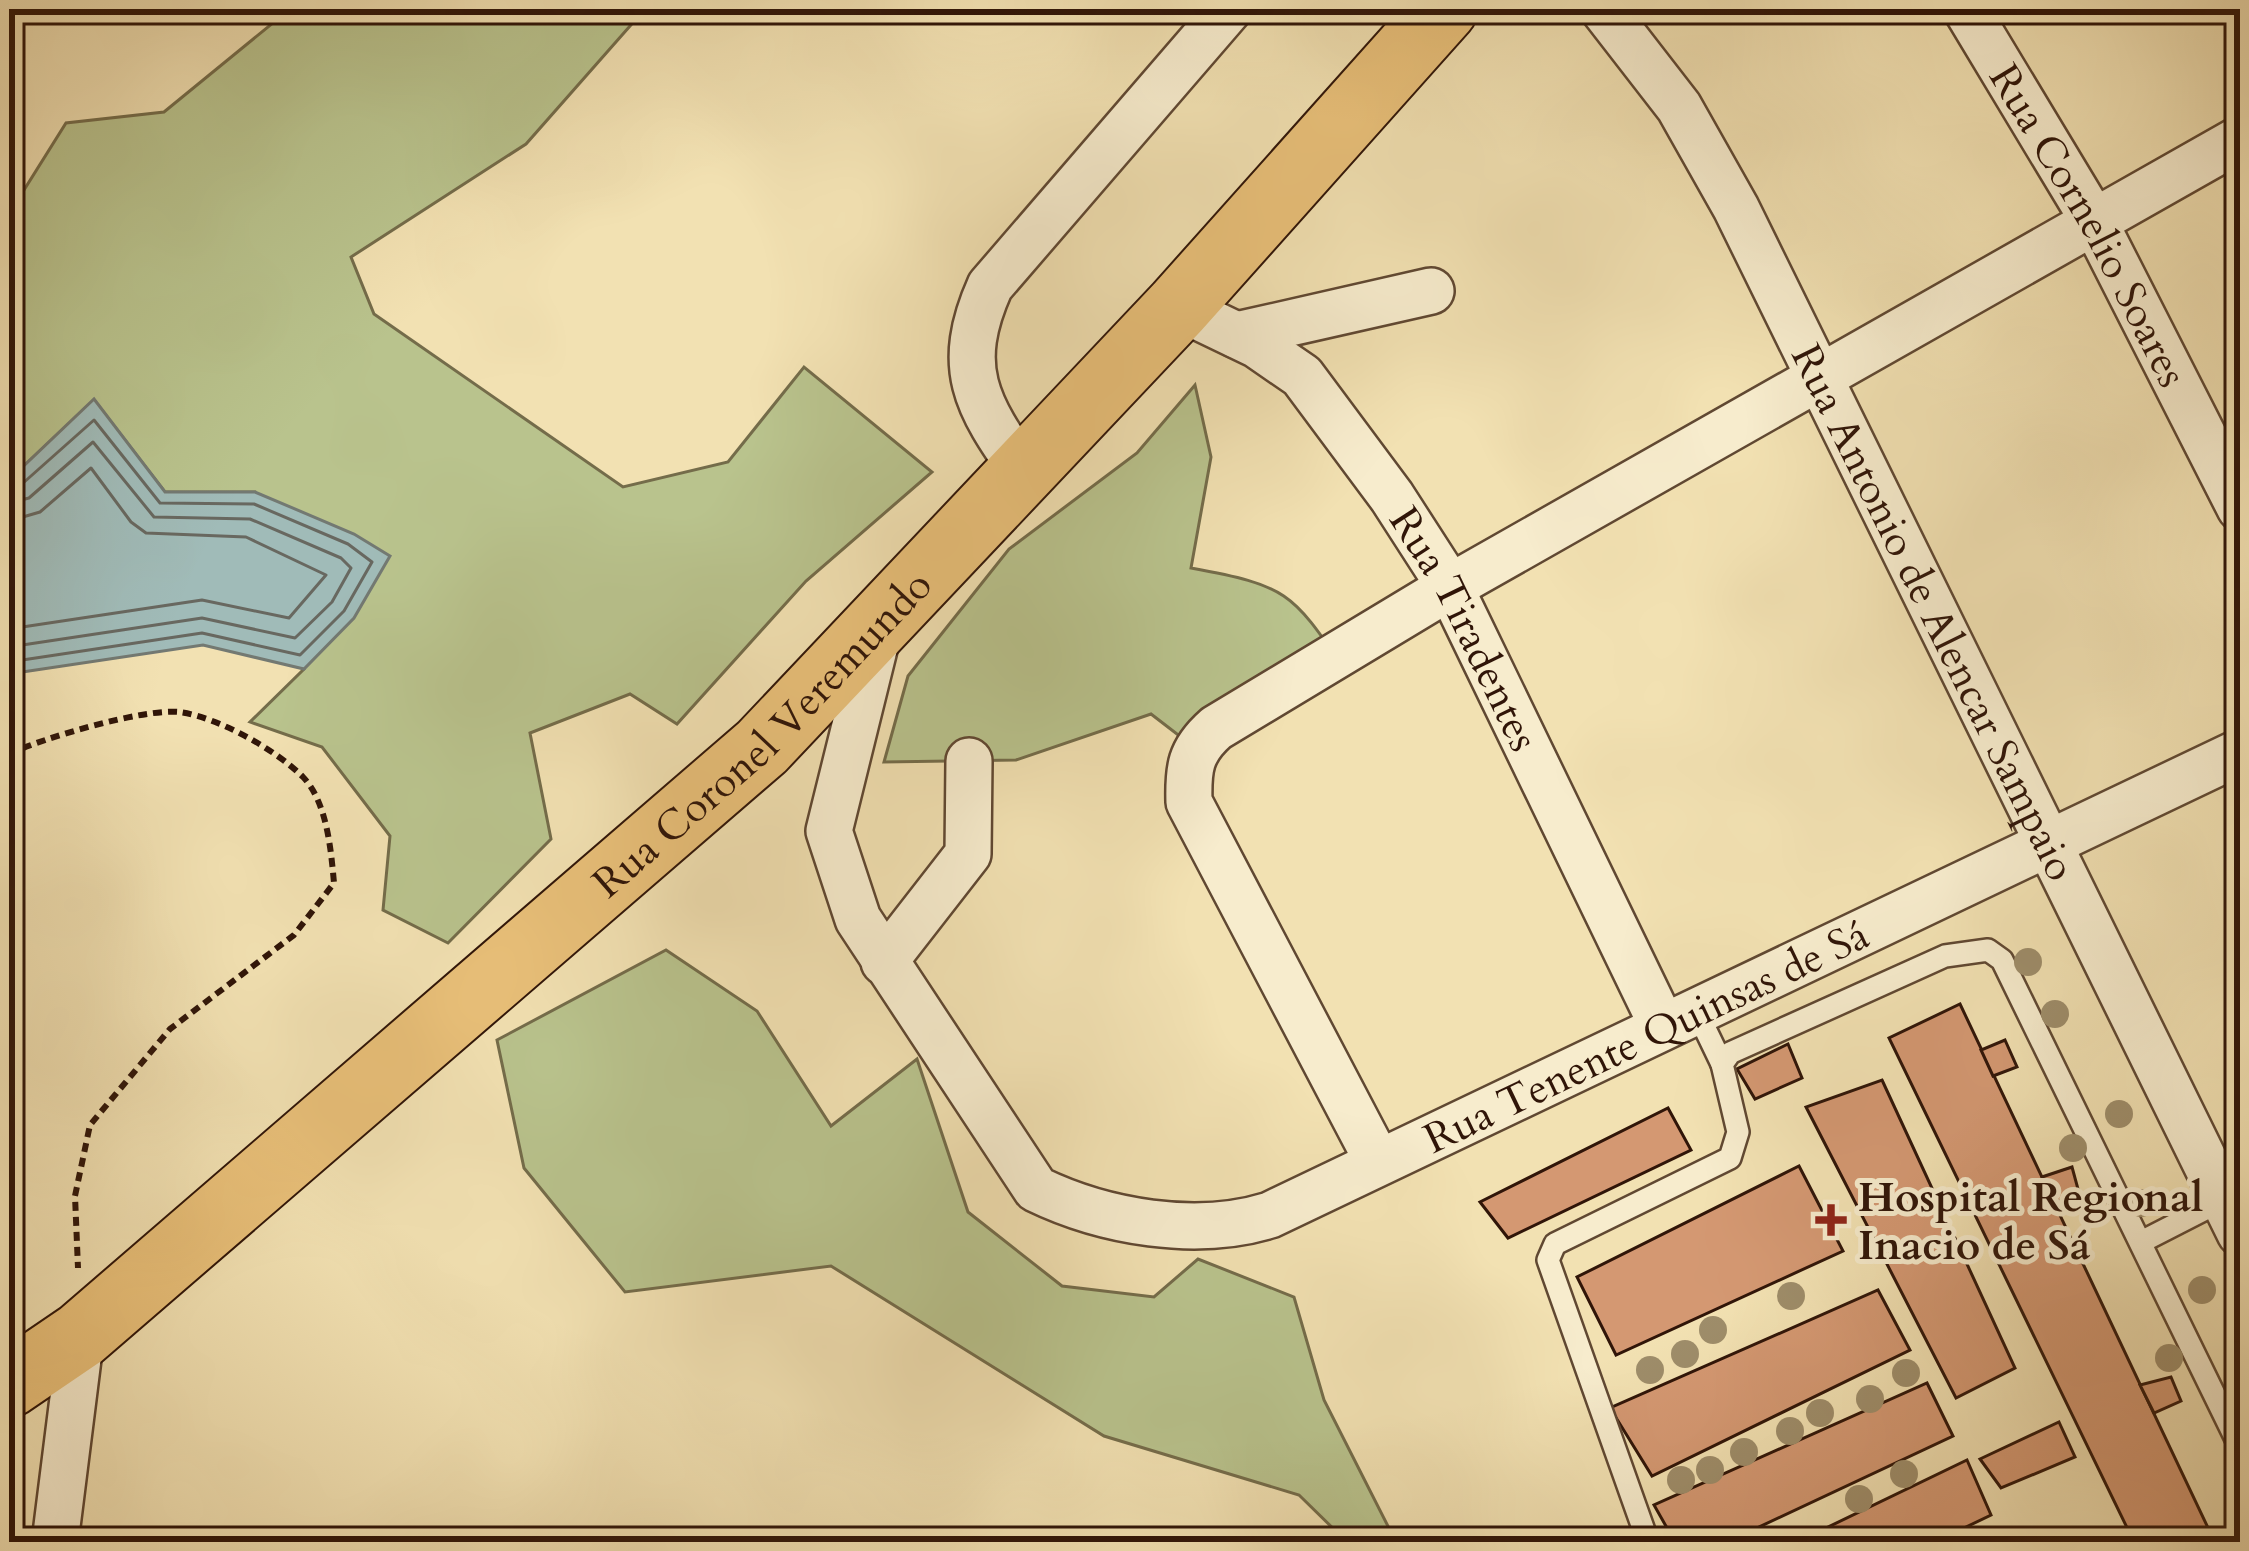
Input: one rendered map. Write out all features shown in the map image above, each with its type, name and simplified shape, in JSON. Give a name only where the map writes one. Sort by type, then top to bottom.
[{"type":"highway","name":"Rua Coronel Veremundo","points":[[37,1358],[762,747],[1178,307],[1444,9]]},
{"type":"street","points":[[1024,472],[982,413],[970,365],[973,325],[989,286],[1229,9]]},
{"type":"street","name":"Rua Antonio de Alencar Sampaio","points":[[1603,9],[1679,106],[1736,208],[2232,1217]]},
{"type":"street","name":"Rua Cornelio Soares","points":[[1966,9],[2096,223],[2240,508]]},
{"type":"street","points":[[1377,1160],[1189,802],[1189,762],[1216,728],[1450,587],[2240,140]]},
{"type":"street","points":[[1237,335],[1431,291]]},
{"type":"street","name":"Rua Tiradentes","points":[[1178,307],[1237,335],[1302,376],[1339,420],[1450,587],[1679,1017]]},
{"type":"street","points":[[880,623],[829,831],[858,919],[884,962],[968,854],[969,761]]},
{"type":"street","name":"Rua Tenente Quinsas de Sá","points":[[884,962],[1036,1189],[1078,1209],[1207,1227],[1237,1225],[1270,1215],[2240,752]]},
{"type":"street","points":[[37,1358],[55,1542]]},
{"type":"lane","points":[[1722,1064],[1730,1053],[1945,956],[1988,950],[2002,960],[2236,1438]]},
{"type":"lane","points":[[1648,1542],[1548,1260],[1570,1232],[1730,1158],[1738,1132],[1722,1064],[1679,1017]]},
{"type":"lane","points":[[2141,1242],[2232,1217]]},
{"type":"path","points":[[9,754],[46,736],[178,712],[236,732],[305,778],[330,837],[334,883],[294,935],[170,1029],[90,1125],[37,1358]]},
{"type":"green space","points":[[290,9],[645,9],[526,144],[351,257],[374,314],[623,487],[728,462],[804,367],[932,472],[806,581],[677,724],[630,694],[530,733],[551,839],[448,943],[383,910],[390,836],[322,747],[250,722],[304,669],[255,492],[165,492],[94,400],[9,480],[9,214],[66,123],[164,112]]},
{"type":"green space","points":[[1195,385],[1211,457],[1191,568],[1249,581],[1286,597],[1314,626],[1348,674],[1199,751],[1151,714],[1016,760],[884,762],[908,676],[1009,549],[1137,453]]},
{"type":"green space","points":[[666,950],[757,1011],[831,1126],[917,1059],[968,1212],[1062,1286],[1154,1297],[1198,1259],[1294,1297],[1324,1400],[1396,1542],[1347,1542],[1299,1495],[1104,1436],[831,1266],[625,1292],[524,1168],[497,1040]]},
{"type":"water","points":[[94,399],[165,492],[255,492],[354,534],[390,556],[354,618],[304,669],[203,645],[9,674],[9,480]]},
{"type":"building","points":[[1960,1004],[2210,1532],[2192,1542],[2134,1542],[1889,1038]]},
{"type":"building","points":[[2005,1040],[2017,1067],[1993,1076],[1981,1050]]},
{"type":"building","points":[[1788,1044],[1802,1078],[1755,1099],[1737,1069]]},
{"type":"building","points":[[1882,1080],[2015,1368],[1956,1398],[1806,1107]]},
{"type":"building","points":[[1668,1108],[1691,1150],[1508,1238],[1480,1202]]},
{"type":"building","points":[[1799,1166],[1843,1251],[1616,1355],[1577,1277]]},
{"type":"building","points":[[2072,1167],[2078,1189],[2055,1204],[2042,1177]]},
{"type":"building","points":[[1878,1290],[1910,1350],[1652,1476],[1610,1408]]},
{"type":"building","points":[[2171,1377],[2181,1401],[2154,1413],[2140,1385]]},
{"type":"building","points":[[1927,1383],[1953,1436],[1727,1542],[1675,1542],[1654,1505]]},
{"type":"building","points":[[2059,1422],[2075,1457],[2001,1488],[1980,1459]]},
{"type":"building","points":[[1967,1460],[1991,1515],[1935,1542],[1797,1542]]},
{"type":"place","name":"Hospital Regional Inacio de Sá","points":[[1831,1220]]}]
